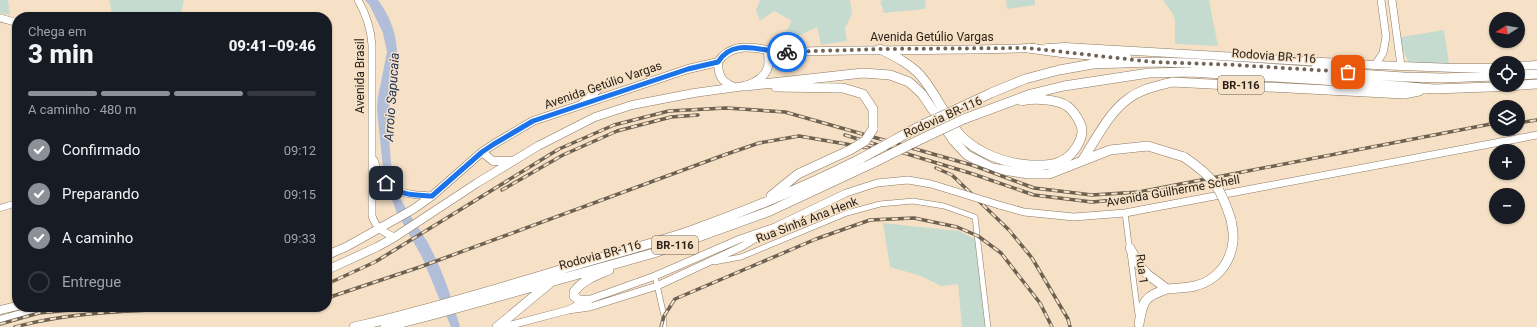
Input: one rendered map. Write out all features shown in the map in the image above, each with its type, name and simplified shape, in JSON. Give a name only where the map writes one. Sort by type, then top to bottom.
[{"type":"highway","name":"BR-116","points":[[1028,48],[1153,62]]},
{"type":"highway","name":"BR-116","points":[[880,49],[900,59],[919,74],[933,92],[961,135],[973,146],[992,156],[1018,164],[1046,165],[1065,159],[1078,145],[1082,131],[1076,116],[1066,105],[1048,100],[1026,100],[996,107]]},
{"type":"highway","name":"Rodovia BR-116","points":[[385,327],[689,231],[763,204],[830,174],[924,124],[991,93],[1025,79],[1059,70],[1093,64],[1153,62],[1362,73],[1404,77],[1442,78],[1489,76]]},
{"type":"highway","name":"BR-116","points":[[1310,71],[1332,63]]},
{"type":"highway","points":[[745,86],[863,73],[890,75],[909,82],[922,94],[953,140],[966,155],[992,168],[1028,174],[1049,174],[1110,150],[1148,146],[1184,157],[1204,170],[1218,187],[1225,200],[1231,220],[1233,240],[1230,256],[1222,269],[1211,279],[1195,286],[1167,289],[1150,295],[1142,306],[1139,326]]},
{"type":"highway","name":"Rodovia BR-116","points":[[465,302],[633,259],[668,248],[770,211],[964,119],[1031,94],[1064,86],[1149,73],[1212,74],[1338,81],[1434,89],[1537,84]]},
{"type":"highway","points":[[1525,75],[1537,74]]},
{"type":"highway","name":"BR-116","points":[[1082,161],[1115,111],[1128,99],[1150,87],[1172,82],[1404,94],[1434,89]]},
{"type":"highway","name":"BR-116","points":[[745,86],[783,88],[843,88],[863,94],[873,109],[873,129],[865,141],[850,150],[798,174],[763,204]]},
{"type":"highway","points":[[1130,248],[1139,265],[1147,274],[1167,289]]},
{"type":"highway","points":[[588,300],[580,301],[574,296],[574,292],[577,287],[583,282],[633,259]]},
{"type":"highway","name":"BR-116","points":[[497,327],[554,280]]},
{"type":"highway","name":"Rodovia BR-116","points":[[354,327],[430,312]]},
{"type":"main road","name":"Avenida Brasil","points":[[358,0],[371,32],[372,211],[374,222],[379,229]]},
{"type":"main road","points":[[1374,65],[1383,53],[1386,37],[1381,0]]},
{"type":"main road","points":[[1392,0],[1401,66]]},
{"type":"main road","points":[[0,18],[12,21]]},
{"type":"main road","name":"Avenida Getúlio Vargas","points":[[332,253],[346,247],[412,210],[432,196],[482,152],[533,121],[688,69],[718,62],[722,56],[740,48],[753,47],[782,52],[880,49],[1065,47],[1332,63],[1489,68]]},
{"type":"main road","points":[[332,268],[377,247],[418,222],[477,182],[538,146],[595,117],[632,105],[752,84],[762,77],[768,68],[768,50]]},
{"type":"main road","points":[[718,62],[720,77],[725,83],[734,87]]},
{"type":"main road","points":[[1525,66],[1537,65]]},
{"type":"main road","points":[[582,105],[598,88]]},
{"type":"main road","name":"Avenida Guilherme Schell","points":[[568,310],[588,300],[655,276],[740,239],[774,227],[846,193],[877,183],[908,180],[931,184],[1024,212],[1074,217],[1125,213],[1537,135]]},
{"type":"main road","points":[[482,152],[493,161],[513,161]]},
{"type":"main road","name":"Avenida Brasil","points":[[372,154],[377,170],[391,188],[406,195],[432,196]]},
{"type":"main road","name":"Avenida Guilherme Schell","points":[[504,327],[568,310],[590,307],[657,286],[743,246],[774,227]]},
{"type":"main road","points":[[379,229],[396,236]]},
{"type":"main road","points":[[700,256],[703,264]]},
{"type":"main road","points":[[0,310],[12,307]]},
{"type":"main road","points":[[0,320],[29,312]]},
{"type":"street","name":"Rua Sinhá Ana Henk","points":[[703,264],[741,257],[847,213],[880,204],[913,201],[944,206],[975,217],[988,327]]},
{"type":"street","points":[[0,208],[12,205]]},
{"type":"street","name":"Rua 1","points":[[1125,213],[1139,326]]},
{"type":"street","points":[[655,276],[664,327]]},
{"type":"green space","points":[[0,0],[8,0],[10,15],[0,13]]},
{"type":"green space","points":[[109,0],[184,0],[181,12],[112,12]]},
{"type":"green space","points":[[760,0],[850,0],[852,14],[845,28],[847,41],[821,45],[817,27],[788,41],[781,40],[792,21],[774,11],[760,21],[756,10]]},
{"type":"green space","points":[[926,0],[925,9],[884,13],[880,1]]},
{"type":"green space","points":[[1006,0],[1035,0],[1035,5],[1007,9]]},
{"type":"green space","points":[[1163,0],[1209,0],[1218,46],[1175,44],[1175,21],[1173,14]]},
{"type":"green space","points":[[1444,30],[1449,63],[1409,63],[1402,48],[1401,37]]},
{"type":"green space","points":[[883,223],[959,231],[975,239],[985,327],[962,327],[958,284],[941,286],[921,276],[890,267]]},
{"type":"water","points":[[365,0],[378,0],[388,16],[396,41],[397,60],[391,92],[389,140],[392,172],[396,189],[409,214],[425,237],[439,265],[460,327],[451,327],[422,257],[397,213],[391,197],[383,169],[377,109],[387,52],[383,33],[370,6]]},
{"type":"railway","points":[[332,282],[375,262],[559,149],[614,125],[669,111],[726,108],[785,112],[975,166],[1034,188],[1092,195],[1139,192],[1489,124]]},
{"type":"railway","points":[[502,190],[563,155],[617,131],[671,117],[698,115]]},
{"type":"railway","points":[[1525,122],[1537,120]]},
{"type":"railway","points":[[845,135],[973,174],[1034,195],[1092,202],[1139,198]]},
{"type":"railway","points":[[332,296],[420,267],[759,143],[799,136],[875,149]]},
{"type":"railway","points":[[936,168],[952,175],[1009,230],[1032,258],[1068,319],[1070,327]]},
{"type":"railway","points":[[661,327],[664,316],[675,299],[816,239],[870,220],[914,218],[957,227],[978,236],[1001,253],[1040,303],[1052,327]]},
{"type":"railway","points":[[0,324],[39,313],[49,312]]},
{"type":"railway","points":[[15,327],[62,317],[110,312]]},
{"type":"way so far","points":[[787,52],[880,49],[1028,48],[1153,62],[1236,65],[1310,71],[1348,72]]},
{"type":"route","points":[[386,183],[391,188],[406,195],[432,196],[482,152],[533,121],[688,69],[718,62],[722,56],[728,52],[740,48],[753,47],[787,52]]},
{"type":"water label","name":"Arroio Sapucaia","points":[[391,97]]}]
